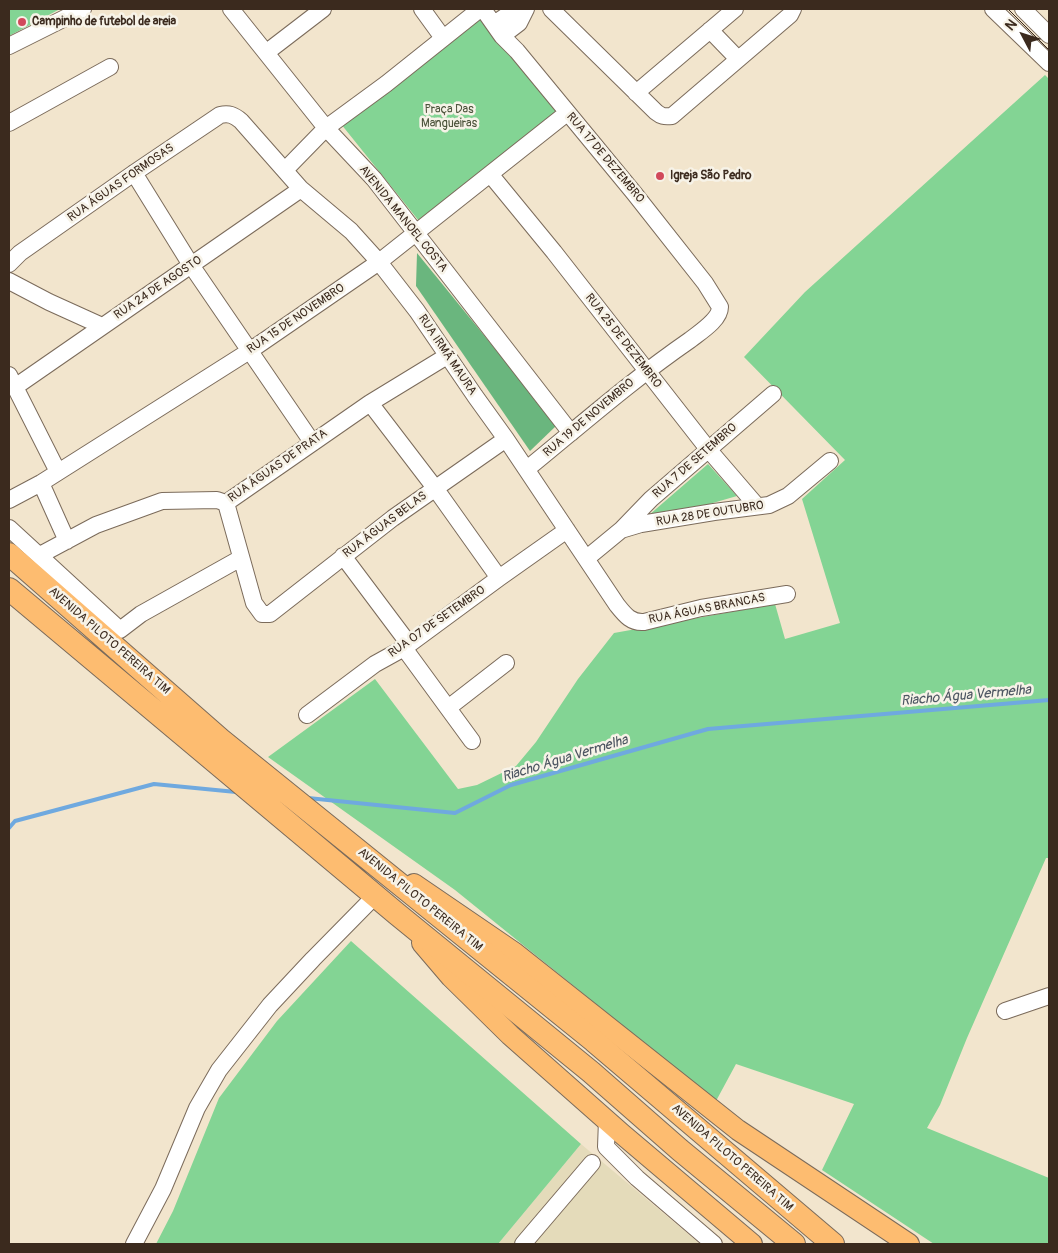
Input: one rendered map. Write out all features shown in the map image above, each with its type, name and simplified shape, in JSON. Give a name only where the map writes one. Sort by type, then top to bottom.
[{"type":"highway","name":"AVENIDA PILOTO PEREIRA TIM","points":[[9,554],[220,739],[594,1041],[833,1244]]},
{"type":"highway","name":"AVENIDA PILOTO PEREIRA TIM","points":[[9,589],[396,914],[591,1072],[680,1150],[794,1244]]},
{"type":"main road","points":[[344,838],[515,953],[738,1130],[909,1244]]},
{"type":"main road","points":[[396,914],[451,977],[510,1035],[752,1244]]},
{"type":"street","points":[[9,46],[83,9]]},
{"type":"street","name":"AVENIDA MANOEL COSTA","points":[[231,9],[326,128],[374,180],[571,433]]},
{"type":"street","points":[[267,52],[323,9]]},
{"type":"street","points":[[422,9],[443,38]]},
{"type":"street","points":[[285,170],[326,128],[386,84],[481,9]]},
{"type":"street","name":"RUA 17 DE DEZEMBRO","points":[[481,9],[634,192],[705,283],[718,302],[720,311]]},
{"type":"street","points":[[498,30],[516,9]]},
{"type":"street","points":[[498,30],[519,23],[526,9]]},
{"type":"street","points":[[551,9],[661,116],[672,116],[790,15],[793,9]]},
{"type":"street","points":[[636,93],[735,9]]},
{"type":"street","points":[[994,9],[1049,63]]},
{"type":"street","points":[[1023,9],[1049,35]]},
{"type":"street","points":[[710,30],[738,59]]},
{"type":"street","points":[[9,123],[110,67]]},
{"type":"street","name":"RUA ÁGUAS FORMOSAS","points":[[9,264],[20,253],[134,173],[220,116],[227,113],[237,117]]},
{"type":"street","name":"RUA 15 DE NOVEMBRO","points":[[9,500],[41,483],[251,350],[379,262],[567,113]]},
{"type":"street","name":"RUA IRMÃ MAURA","points":[[237,117],[301,189],[351,231],[379,262],[417,311],[588,558],[618,605],[629,618]]},
{"type":"street","points":[[134,173],[192,265],[312,442]]},
{"type":"street","name":"RUA 25 DE DEZEMBRO","points":[[490,174],[554,252],[708,450],[758,506]]},
{"type":"street","name":"RUA 24 DE AGOSTO","points":[[12,381],[102,326],[301,189]]},
{"type":"street","points":[[9,281],[102,326]]},
{"type":"street","name":"RUA 19 DE NOVEMBRO","points":[[527,469],[646,371],[702,330],[715,319],[720,311]]},
{"type":"street","name":"RUA ÁGUAS DE PRATA","points":[[40,555],[96,525],[162,501],[217,500],[226,503],[370,403],[447,356]]},
{"type":"street","points":[[12,381],[58,472]]},
{"type":"street","name":"RUA 7 DE SETEMBRO","points":[[621,530],[651,499],[773,394]]},
{"type":"street","points":[[370,403],[499,578]]},
{"type":"street","name":"RUA ÁGUAS BELAS","points":[[240,558],[254,603],[262,614],[270,614],[343,556],[434,488],[506,439]]},
{"type":"street","name":"RUA 28 DE OUTUBRO","points":[[588,558],[621,530],[641,524],[769,505],[788,496],[830,461]]},
{"type":"street","points":[[41,483],[67,541]]},
{"type":"street","points":[[9,528],[120,630],[141,614],[240,558],[226,503]]},
{"type":"street","name":"RUA 07 DE SETEMBRO","points":[[307,715],[375,664],[406,646],[567,530]]},
{"type":"street","points":[[343,556],[472,741]]},
{"type":"street","name":"RUA ÁGUAS BRANCAS","points":[[629,618],[638,622],[644,622],[701,608],[787,594]]},
{"type":"street","points":[[448,708],[506,663]]},
{"type":"street","points":[[134,1244],[163,1189],[197,1108],[219,1070],[270,1005],[375,896]]},
{"type":"street","points":[[1005,1011],[1049,996]]},
{"type":"street","points":[[607,1120],[606,1147],[637,1178],[714,1244]]},
{"type":"street","points":[[523,1244],[592,1163]]},
{"type":"shaded area","points":[[581,1144],[700,1244],[498,1244]]},
{"type":"green space","name":"Campinho de futebol de areia","points":[[9,9],[60,9],[9,36]]},
{"type":"green space","name":"Praça Das Mangueiras","points":[[478,14],[557,111],[419,221],[341,124]]},
{"type":"green space","points":[[1045,75],[1049,79],[1049,858],[1046,858],[967,1038],[940,1105],[927,1128],[1049,1178],[1049,1244],[934,1244],[822,1170],[854,1104],[736,1064],[716,1101],[455,890],[268,757],[375,679],[458,789],[477,785],[516,766],[536,742],[578,679],[614,633],[775,604],[785,639],[840,623],[802,499],[845,460],[744,357],[805,292]]},
{"type":"green space","points":[[417,253],[557,425],[530,451],[416,286]]},
{"type":"green space","points":[[708,464],[737,496],[692,509],[649,515]]},
{"type":"green space","points":[[351,941],[581,1144],[498,1244],[156,1244],[173,1211],[219,1098],[277,1021]]},
{"type":"waterway","name":"Riacho Água Vermelha","points":[[308,798],[455,813],[511,785],[708,729],[1049,700]]},
{"type":"waterway","name":"Riacho Água Vermelha","points":[[9,828],[15,821],[154,784],[236,792]]},
{"type":"tram line","points":[[1008,9],[1049,50]]},
{"type":"place","name":"Campinho de futebol de areia","points":[[22,22]]},
{"type":"place","name":"Igreja São Pedro","points":[[660,176]]}]
